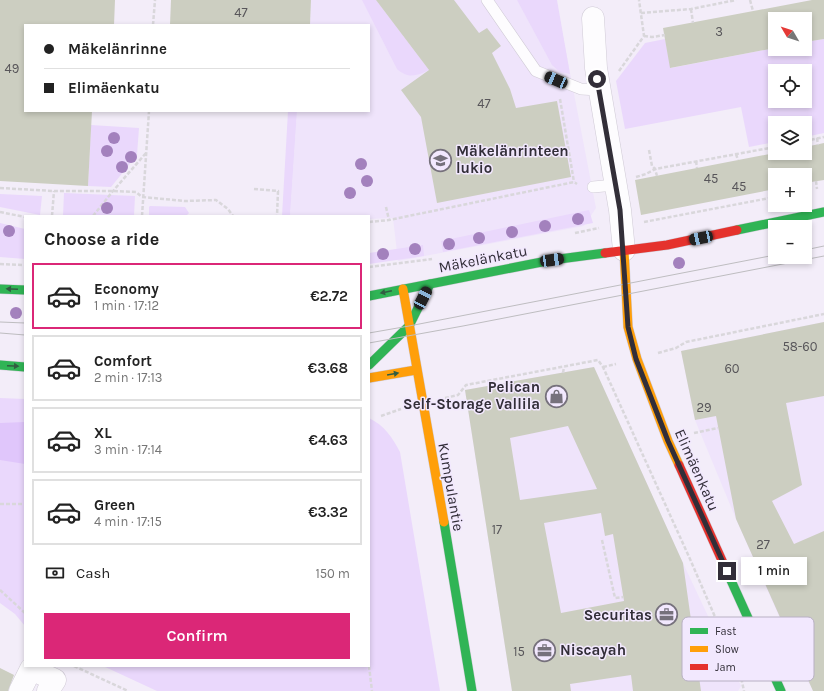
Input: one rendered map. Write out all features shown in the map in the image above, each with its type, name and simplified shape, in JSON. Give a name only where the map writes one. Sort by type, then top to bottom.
[{"type":"main road","name":"Mäkelänkatu","points":[[370,296],[552,260],[667,245],[824,212]]},
{"type":"main road","name":"Elimäenkatu","points":[[624,250],[628,327],[636,359],[668,441],[748,617]]},
{"type":"main road","name":"Mäkelänkatu","points":[[370,363],[409,326],[430,284]]},
{"type":"main road","points":[[0,289],[24,290]]},
{"type":"main road","name":"Kumpulantie","points":[[402,289],[440,500],[472,691]]},
{"type":"main road","points":[[0,365],[24,367]]},
{"type":"main road","points":[[370,378],[416,370]]},
{"type":"main road","name":"Elimäenkatu","points":[[777,681],[781,691]]},
{"type":"street","points":[[593,18],[596,68],[616,185],[624,250]]},
{"type":"street","points":[[20,691],[31,669],[55,680],[48,691]]},
{"type":"lane","points":[[487,0],[536,71],[581,89],[599,90]]},
{"type":"lane","points":[[594,187],[616,185]]},
{"type":"path","points":[[153,24],[154,0]]},
{"type":"path","points":[[617,74],[644,36],[639,0]]},
{"type":"path","points":[[641,13],[691,8],[736,0]]},
{"type":"path","points":[[750,0],[753,11]]},
{"type":"path","points":[[691,8],[693,23]]},
{"type":"path","points":[[644,36],[652,37],[665,35]]},
{"type":"path","points":[[556,80],[574,182],[578,185]]},
{"type":"path","points":[[142,215],[142,197],[149,112]]},
{"type":"path","points":[[812,139],[824,137]]},
{"type":"path","points":[[817,138],[818,144]]},
{"type":"path","points":[[646,174],[655,169],[768,148]]},
{"type":"path","points":[[649,150],[652,166],[655,169],[657,176]]},
{"type":"path","points":[[94,215],[112,191],[146,153]]},
{"type":"path","points":[[736,154],[738,160]]},
{"type":"path","points":[[696,161],[697,168]]},
{"type":"path","points":[[816,181],[816,189]]},
{"type":"path","points":[[370,222],[389,220],[574,182]]},
{"type":"path","points":[[0,188],[54,191],[136,192],[142,197],[185,201],[216,200],[228,209],[232,215]]},
{"type":"path","points":[[254,189],[278,191],[277,215]]},
{"type":"path","points":[[52,215],[54,191]]},
{"type":"path","points":[[622,225],[640,223],[768,198]]},
{"type":"path","points":[[386,207],[389,220]]},
{"type":"path","points":[[0,212],[24,217]]},
{"type":"path","points":[[370,267],[435,259]]},
{"type":"path","points":[[0,264],[24,265]]},
{"type":"path","points":[[636,359],[676,348],[686,342],[824,314]]},
{"type":"path","points":[[458,395],[466,385],[598,360],[603,367],[715,617]]},
{"type":"path","points":[[563,373],[564,367]]},
{"type":"path","points":[[694,433],[718,428]]},
{"type":"path","points":[[0,504],[24,504]]},
{"type":"path","points":[[602,540],[615,598],[624,596]]},
{"type":"path","points":[[0,590],[24,612]]},
{"type":"path","points":[[76,667],[128,691]]},
{"type":"path","points":[[368,667],[372,691]]},
{"type":"path","points":[[742,681],[744,691]]},
{"type":"shaded area","name":"Mäkelänrinteen lukio","points":[[311,0],[556,0],[596,208],[584,226],[398,261],[393,218],[370,219],[370,215],[290,215],[297,112],[370,112],[370,24],[310,24]]},
{"type":"shaded area","points":[[362,0],[376,0],[429,70],[413,76],[405,74],[397,69]]},
{"type":"shaded area","points":[[517,0],[557,0],[570,74],[560,72],[552,65]]},
{"type":"shaded area","points":[[665,39],[671,68],[768,49],[768,56],[812,56],[812,41],[824,39],[824,133],[812,136],[812,116],[768,116],[768,143],[749,147],[741,107],[625,129],[616,81],[645,43]]},
{"type":"shaded area","points":[[288,112],[297,112],[290,215],[282,215]]},
{"type":"shaded area","points":[[91,125],[139,128],[137,155],[111,187],[88,186]]},
{"type":"shaded area","points":[[64,193],[135,196],[134,215],[63,215]]},
{"type":"shaded area","points":[[0,194],[42,196],[40,215],[0,207]]},
{"type":"shaded area","points":[[149,207],[185,207],[189,213],[187,215],[149,215]]},
{"type":"shaded area","points":[[589,210],[593,223],[443,252],[441,241]]},
{"type":"shaded area","points":[[0,223],[24,229],[24,259],[0,257]]},
{"type":"shaded area","points":[[423,245],[424,256],[370,264],[370,253]]},
{"type":"shaded area","points":[[824,322],[824,691],[821,691],[809,684],[808,681],[814,681],[814,617],[779,617],[736,519],[695,420],[681,351]]},
{"type":"shaded area","points":[[594,367],[708,617],[682,617],[682,681],[739,681],[741,686],[738,691],[512,691],[465,390]]},
{"type":"shaded area","points":[[0,398],[24,399],[24,625],[15,614],[0,603]]},
{"type":"shaded area","points":[[370,418],[388,432],[400,452],[440,691],[157,691],[105,667],[370,667]]},
{"type":"shaded area","points":[[24,422],[24,464],[0,460],[0,423]]},
{"type":"building","points":[[0,0],[115,0],[114,24],[24,24],[24,112],[92,112],[88,186],[0,181]]},
{"type":"building","points":[[171,0],[311,0],[310,24],[170,24]]},
{"type":"building","points":[[376,0],[454,0],[479,33],[487,28],[501,46],[492,53],[510,89],[516,108],[557,101],[571,177],[437,203],[421,117],[401,90],[429,70]]},
{"type":"building","points":[[812,0],[824,0],[824,39],[812,41],[812,12],[768,12],[768,49],[670,68],[663,28]]},
{"type":"building","points":[[824,143],[824,180],[812,182],[812,168],[768,168],[768,190],[641,215],[635,180],[768,154],[768,160],[812,160],[812,146]]},
{"type":"building","points":[[824,322],[824,396],[786,403],[802,485],[772,501],[794,544],[824,531],[824,691],[813,691],[809,681],[814,681],[814,617],[780,617],[736,519],[716,416],[695,420],[681,351]]},
{"type":"building","points":[[594,367],[683,563],[691,617],[682,617],[682,681],[700,681],[701,691],[633,691],[631,675],[570,684],[571,691],[512,691],[465,390]],"holes":[[[568,426],[597,489],[520,500],[510,438]],[[601,513],[605,536],[613,534],[624,601],[561,613],[544,523]]]},
{"type":"building","points":[[0,668],[14,675],[8,691],[0,691]]},
{"type":"tram line","points":[[812,249],[824,246]]},
{"type":"tram line","points":[[370,333],[768,256]]},
{"type":"tram line","points":[[370,343],[824,256]]},
{"type":"tram line","points":[[0,322],[24,323]]},
{"type":"tram line","points":[[0,333],[24,335]]},
{"type":"traffic: fast","points":[[737,230],[824,212]]},
{"type":"traffic: fast","points":[[370,296],[552,260],[605,253]]},
{"type":"traffic: fast","points":[[370,364],[409,326],[430,284]]},
{"type":"traffic: fast","points":[[0,289],[24,290]]},
{"type":"traffic: fast","points":[[0,365],[24,367]]},
{"type":"traffic: fast","points":[[444,522],[472,691]]},
{"type":"traffic: fast","points":[[729,576],[748,617]]},
{"type":"traffic: fast","points":[[776,681],[781,691]]},
{"type":"traffic: slow","points":[[624,250],[628,327],[637,359],[668,441],[679,465]]},
{"type":"traffic: slow","points":[[403,289],[444,522]]},
{"type":"traffic: slow","points":[[370,378],[416,370]]},
{"type":"traffic: jam","points":[[605,253],[667,245],[737,230]]},
{"type":"traffic: jam","points":[[679,465],[729,576]]},
{"type":"place","name":"Mäkelänrinteen lukio","points":[[440,160]]},
{"type":"place","name":"Pelican Self-Storage Vallila","points":[[556,396]]},
{"type":"place","name":"Securitas","points":[[667,615]]},
{"type":"place","name":"Niscayah","points":[[544,650]]},
{"type":"route","points":[[597,79],[620,210],[624,250],[628,327],[636,359],[668,441],[727,571]]}]
